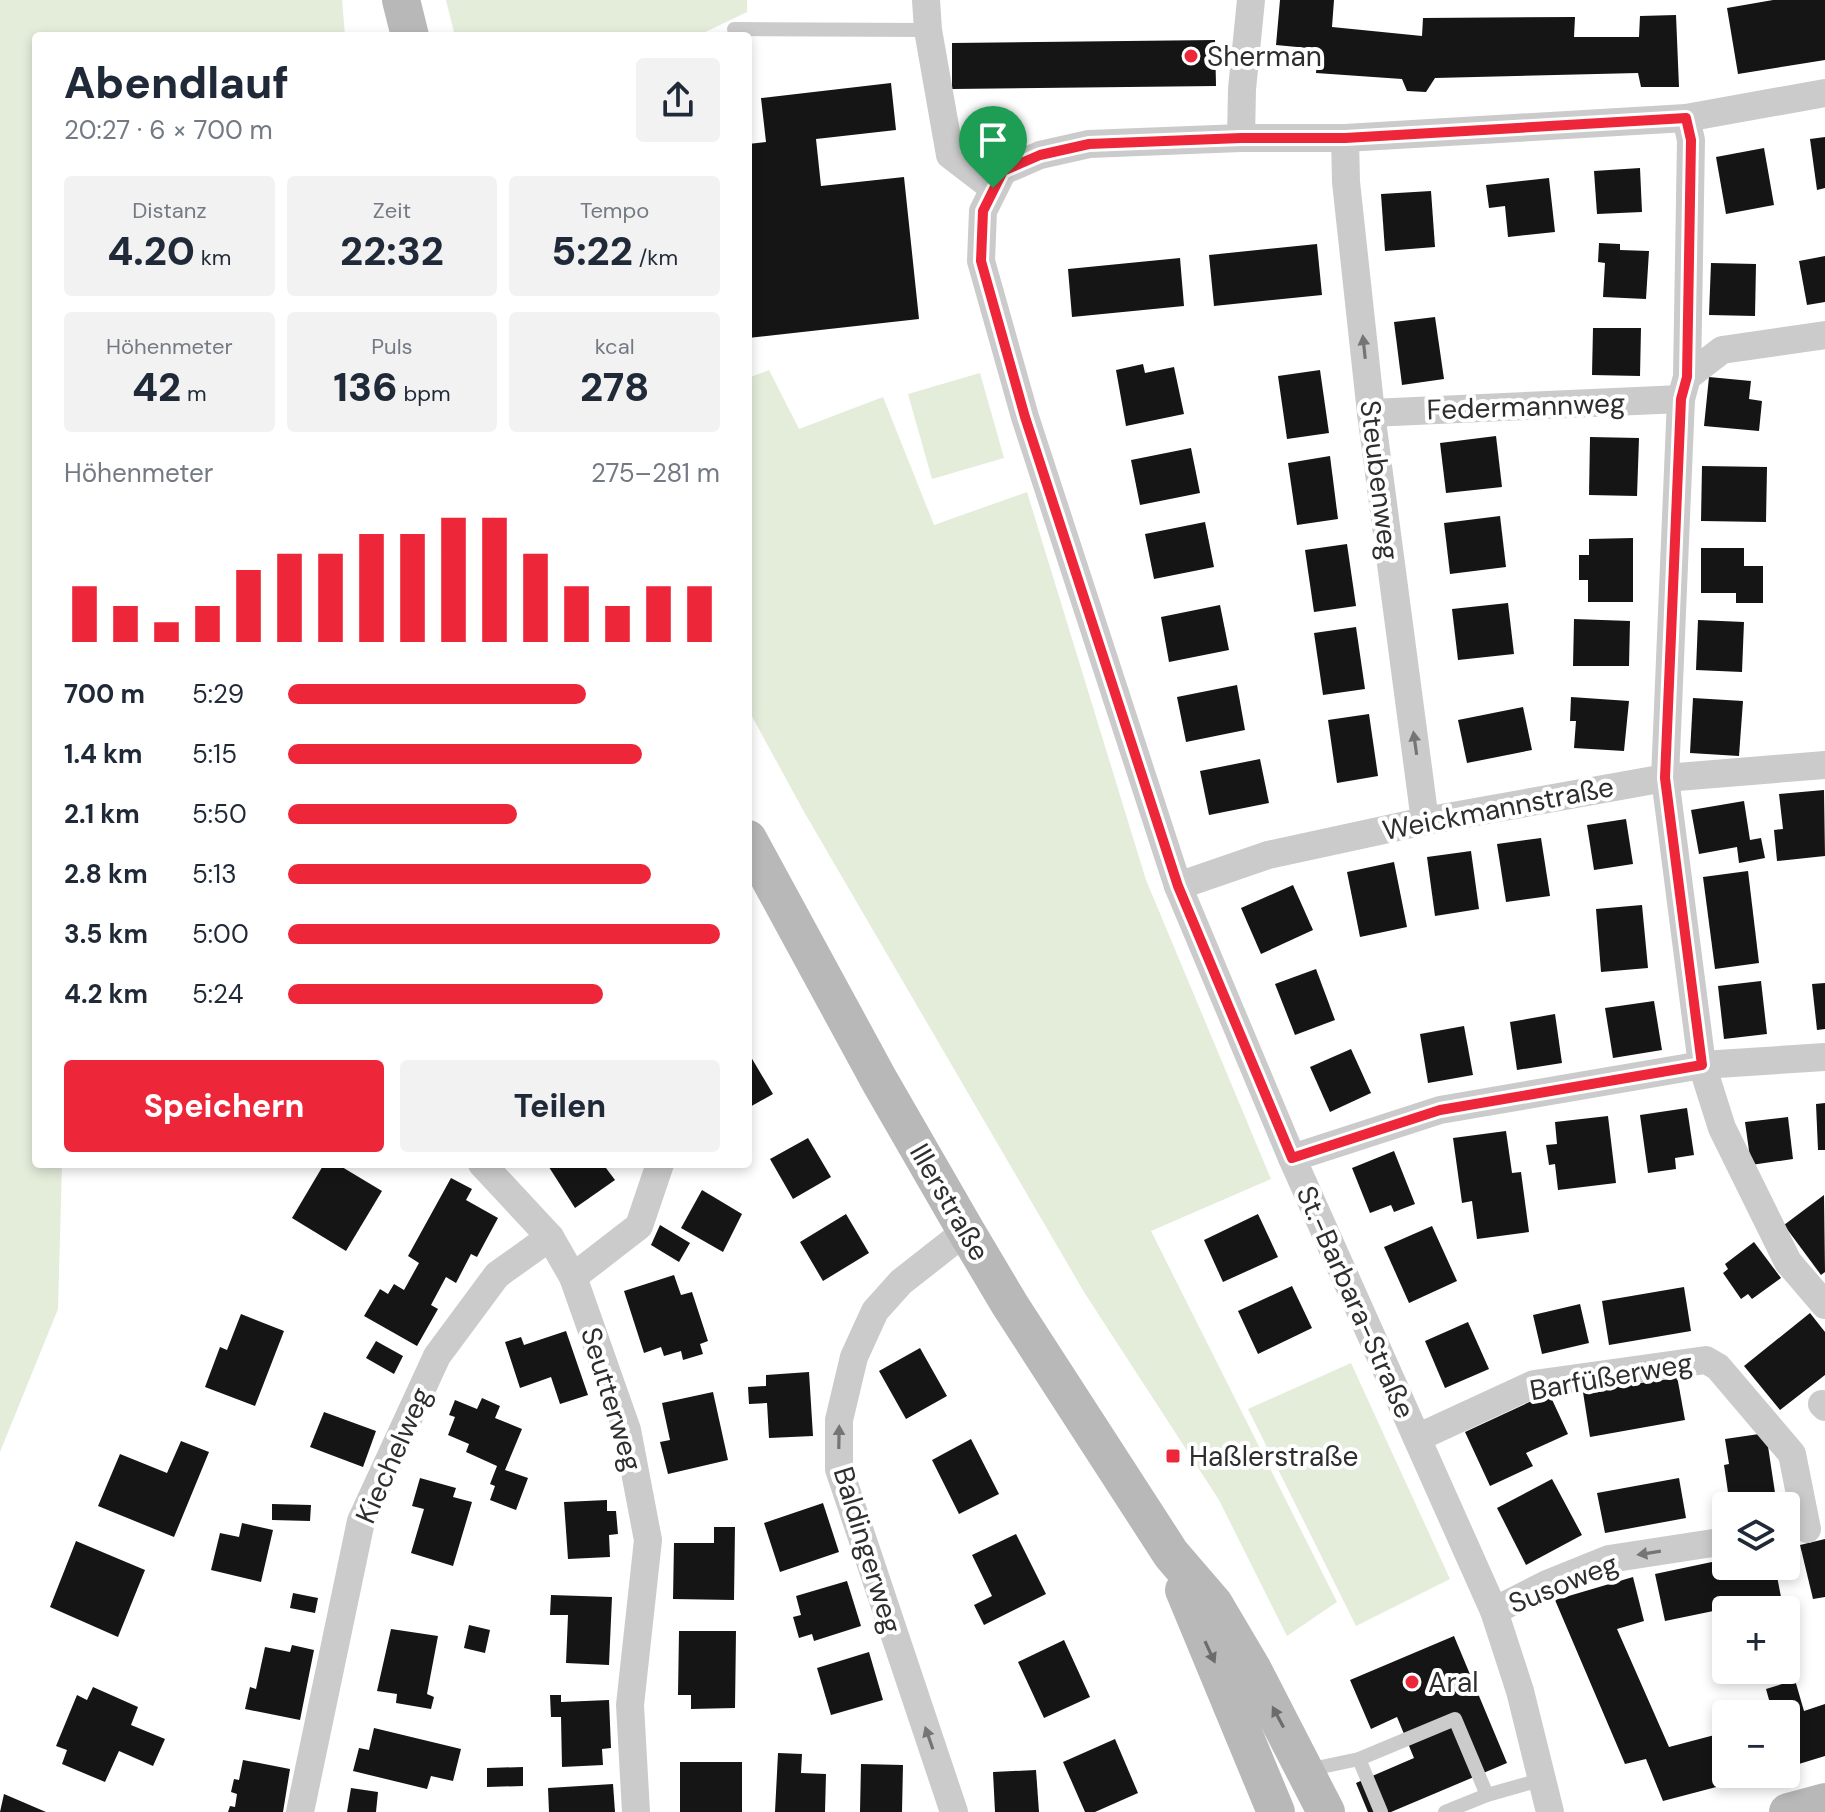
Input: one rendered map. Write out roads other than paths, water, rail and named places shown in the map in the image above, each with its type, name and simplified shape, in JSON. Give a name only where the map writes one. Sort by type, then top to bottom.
[{"type":"main road","points":[[401,0],[409,32]]},
{"type":"main road","points":[[425,0],[430,32]]},
{"type":"main road","name":"Illerstraße","points":[[752,846],[879,1080],[966,1231],[1010,1305],[1171,1554],[1214,1604],[1253,1670],[1326,1812]]},
{"type":"main road","name":"Illerstraße","points":[[1171,1554],[1194,1617],[1228,1692],[1268,1810]]},
{"type":"main road","points":[[1788,1812],[1825,1802]]},
{"type":"street","points":[[926,0],[928,30],[950,155],[993,188],[1003,171],[1040,155],[1089,144],[1241,138],[1345,138],[1686,118],[1825,93]]},
{"type":"street","points":[[1241,138],[1242,89],[1251,0]]},
{"type":"street","points":[[1686,118],[1691,140],[1684,388],[1665,778],[1702,1065],[1722,1128],[1788,1262],[1825,1305]]},
{"type":"street","name":"Steubenweg","points":[[1345,138],[1346,182],[1371,413],[1425,821]]},
{"type":"street","name":"St.-Barbara-Straße","points":[[993,188],[983,211],[981,261],[1025,417],[1178,886],[1292,1158],[1494,1611],[1520,1691],[1550,1812]]},
{"type":"street","points":[[1684,388],[1722,350],[1825,335]]},
{"type":"street","name":"Federmannweg","points":[[1371,413],[1684,388]]},
{"type":"street","name":"Weickmannstraße","points":[[1178,886],[1268,855],[1425,821],[1665,778],[1825,765]]},
{"type":"street","points":[[1292,1158],[1440,1110],[1702,1065],[1825,1057]]},
{"type":"street","name":"Seutterweg","points":[[486,1168],[550,1237],[573,1277],[627,1430],[648,1540],[630,1705],[636,1812]]},
{"type":"street","points":[[573,1277],[639,1226],[659,1168]]},
{"type":"street","name":"Baldingerweg","points":[[954,1812],[839,1469],[839,1420],[854,1357],[875,1311],[901,1282],[966,1231]]},
{"type":"street","name":"Kiechelweg","points":[[300,1812],[361,1521],[437,1356],[497,1275],[550,1237]]},
{"type":"street","name":"Barfüßerweg","points":[[1417,1438],[1534,1384],[1706,1360],[1718,1367],[1792,1454],[1806,1527]]},
{"type":"street","name":"Susoweg","points":[[1494,1611],[1547,1584],[1609,1559],[1712,1543]]},
{"type":"lane","points":[[734,29],[928,30]]},
{"type":"lane","points":[[1306,1770],[1359,1759],[1455,1719],[1487,1795]]},
{"type":"lane","points":[[1359,1759],[1381,1812]]},
{"type":"lane","points":[[1445,1812],[1487,1795],[1540,1780]]},
{"type":"place","name":"Sherman","points":[[1191,56]]},
{"type":"place","name":"Haßlerstraße","points":[[1173,1456]]},
{"type":"place","name":"Aral","points":[[1412,1682]]}]
